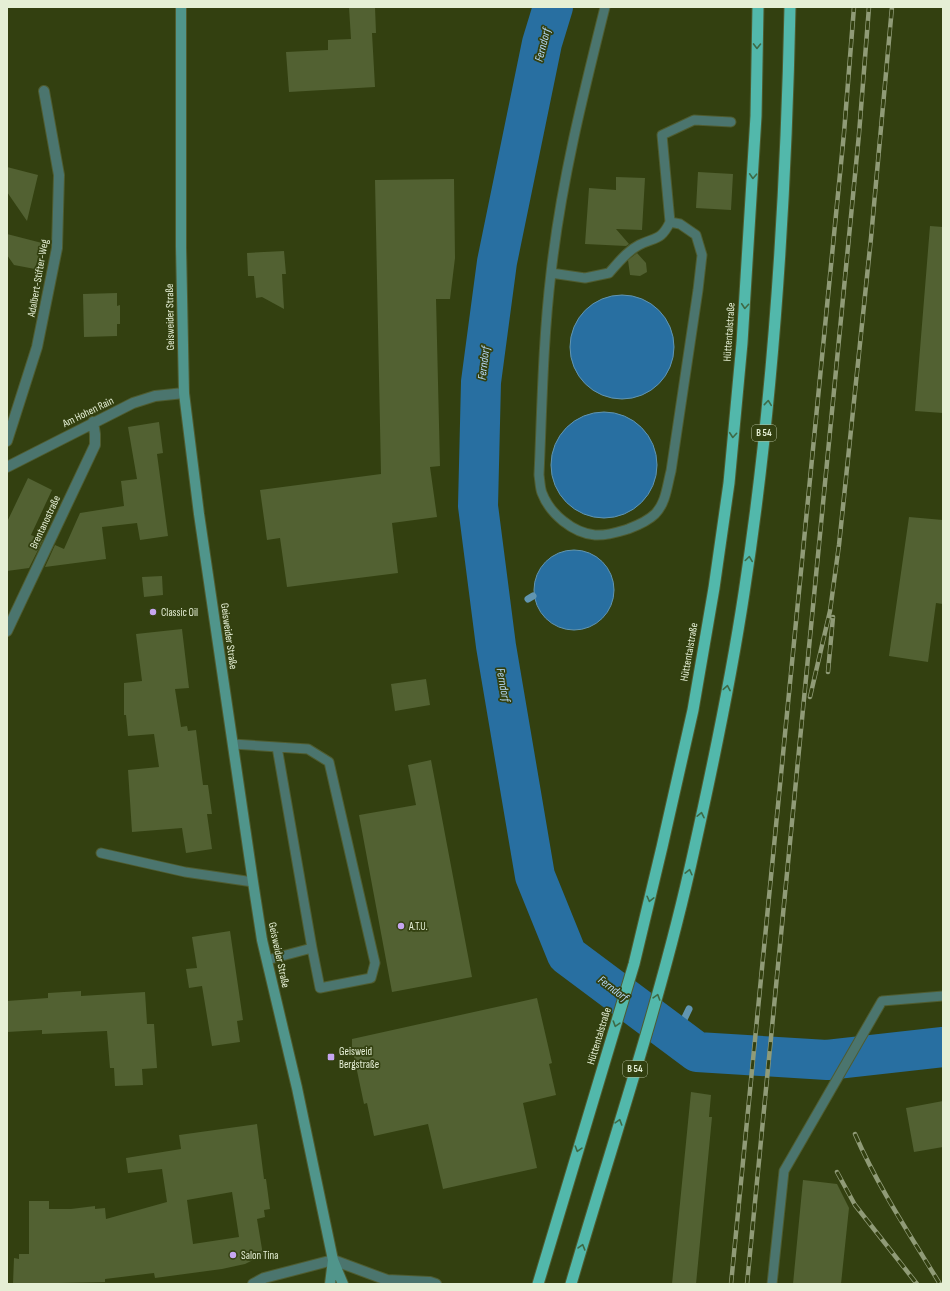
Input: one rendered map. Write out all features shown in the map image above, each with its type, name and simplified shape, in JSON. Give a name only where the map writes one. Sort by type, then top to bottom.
[{"type":"highway","name":"Hüttentalstraße","points":[[538,1284],[634,964],[662,847],[692,710],[714,588],[729,483],[742,343],[756,116],[758,7]]},
{"type":"highway","name":"B 54","points":[[571,1284],[664,973],[693,853],[721,724],[744,593],[759,485],[774,345],[788,116],[790,7]]},
{"type":"main road","name":"Geisweider Straße","points":[[181,7],[181,247],[184,393],[198,514],[262,940],[297,1088],[333,1260],[343,1284]]},
{"type":"main road","name":"Geisweider Straße","points":[[330,1284],[333,1260]]},
{"type":"street","name":"Adalbert-Stifter-Weg","points":[[7,441],[37,347],[57,248],[59,175],[44,91]]},
{"type":"street","name":"Am Hohen Rain","points":[[7,466],[133,403],[155,396],[184,393]]},
{"type":"street","name":"Brentanostraße","points":[[7,631],[95,445],[93,422]]},
{"type":"street","points":[[254,1284],[264,1278],[333,1260],[387,1280],[430,1282],[436,1284]]},
{"type":"lane","points":[[605,7],[568,162],[551,273],[546,329],[538,475],[542,492],[548,506],[562,520],[578,530],[595,535],[618,533],[634,527],[655,514],[664,500],[671,471],[702,255],[696,235],[680,224],[670,222]]},
{"type":"lane","points":[[551,273],[585,278],[609,273],[623,257],[638,245],[659,238],[666,231],[670,222],[662,135],[694,120],[731,122]]},
{"type":"lane","points":[[233,744],[308,749],[329,762],[374,964],[371,978],[320,988],[277,747]]},
{"type":"lane","points":[[102,853],[185,872],[253,882]]},
{"type":"lane","points":[[267,960],[312,948]]},
{"type":"lane","points":[[772,1284],[784,1170],[869,1026],[882,1001],[943,996]]},
{"type":"water","points":[[622,295],[642,299],[659,310],[670,327],[674,347],[670,367],[659,384],[642,395],[622,399],[602,395],[585,384],[574,367],[570,347],[574,327],[585,310],[602,299]]},
{"type":"water","points":[[604,412],[624,416],[641,428],[653,445],[657,465],[653,485],[641,502],[624,514],[604,518],[584,514],[567,502],[555,485],[551,465],[555,445],[567,428],[584,416]]},
{"type":"water","points":[[566,550],[582,550],[603,561],[614,582],[614,598],[603,619],[582,630],[566,630],[552,624],[545,619],[540,612],[534,598],[534,582],[540,568],[545,561],[552,556]]},
{"type":"building","points":[[349,7],[375,7],[376,33],[372,33],[375,87],[289,92],[286,52],[328,50],[328,40],[351,39]]},
{"type":"building","points":[[7,167],[38,175],[27,221],[7,192]]},
{"type":"building","points":[[698,172],[733,174],[731,210],[696,208]]},
{"type":"building","points":[[616,177],[645,178],[642,230],[616,229],[629,244],[626,246],[585,244],[589,188],[616,190]]},
{"type":"building","points":[[454,179],[455,258],[450,299],[436,299],[440,466],[430,467],[437,517],[392,523],[398,573],[287,587],[280,538],[267,540],[260,490],[381,474],[375,180]]},
{"type":"building","points":[[930,226],[943,227],[943,413],[915,411]]},
{"type":"building","points":[[7,234],[42,243],[35,269],[14,265],[7,255]]},
{"type":"building","points":[[284,251],[286,274],[282,274],[284,309],[262,297],[256,298],[254,276],[248,276],[247,253]]},
{"type":"building","points":[[637,253],[646,263],[647,272],[640,276],[630,275],[628,260]]},
{"type":"building","points":[[117,293],[117,306],[120,305],[120,324],[117,324],[117,336],[84,337],[83,294]]},
{"type":"building","points":[[159,422],[163,453],[157,454],[168,536],[140,540],[137,523],[102,527],[106,559],[45,567],[55,545],[64,549],[80,513],[124,506],[121,481],[137,479],[128,427]]},
{"type":"building","points":[[28,478],[52,490],[31,535],[43,540],[29,568],[7,571],[7,522]]},
{"type":"building","points":[[909,517],[943,520],[943,604],[936,603],[928,662],[889,656]]},
{"type":"building","points":[[162,576],[163,595],[144,597],[142,577]]},
{"type":"building","points":[[182,629],[189,688],[175,689],[181,727],[187,726],[188,731],[196,730],[203,785],[208,785],[212,814],[207,814],[212,849],[186,853],[182,828],[132,832],[128,770],[159,767],[154,734],[128,736],[126,715],[124,715],[124,683],[142,681],[136,634]]},
{"type":"building","points":[[426,679],[430,705],[395,711],[391,684]]},
{"type":"building","points":[[431,760],[472,977],[392,992],[359,815],[416,805],[408,765]]},
{"type":"building","points":[[230,931],[243,1020],[237,1021],[240,1042],[212,1046],[202,986],[189,988],[186,969],[197,968],[192,937]]},
{"type":"building","points":[[81,991],[81,996],[145,992],[147,1024],[154,1024],[157,1068],[142,1069],[143,1085],[115,1086],[114,1068],[110,1068],[107,1031],[42,1034],[42,1030],[7,1032],[7,1001],[48,998],[48,993]]},
{"type":"building","points":[[537,998],[552,1063],[549,1064],[556,1095],[523,1103],[537,1168],[443,1189],[428,1124],[374,1136],[367,1103],[364,1104],[352,1047],[352,1039]]},
{"type":"building","points":[[691,1092],[711,1095],[709,1117],[712,1117],[696,1284],[672,1284]]},
{"type":"building","points":[[943,1101],[943,1147],[914,1152],[906,1108]]},
{"type":"building","points":[[257,1124],[264,1179],[266,1179],[270,1209],[264,1210],[265,1217],[257,1219],[263,1255],[245,1264],[222,1269],[155,1278],[154,1273],[105,1279],[105,1282],[13,1284],[14,1258],[19,1259],[19,1254],[29,1254],[29,1201],[49,1201],[49,1209],[71,1209],[95,1206],[95,1209],[105,1208],[106,1219],[167,1202],[162,1169],[128,1173],[126,1158],[181,1149],[179,1135]],"holes":[[[232,1192],[239,1237],[193,1244],[187,1200]]]},
{"type":"building","points":[[803,1180],[837,1184],[849,1208],[841,1284],[793,1284]]},
{"type":"waterway","name":"Ferndorf","points":[[553,7],[542,43],[497,262],[481,382],[478,506],[496,646],[535,876],[567,955],[697,1052],[827,1060],[943,1047]]},
{"type":"waterway","points":[[528,599],[533,596]]},
{"type":"waterway","points":[[492,619],[507,611]]},
{"type":"waterway","points":[[676,1036],[689,1009]]},
{"type":"railway","points":[[731,1284],[844,133],[854,7]]},
{"type":"railway","points":[[747,1284],[859,134],[869,7]]},
{"type":"railway","points":[[810,697],[830,611],[839,545],[871,238],[892,7]]},
{"type":"railway","points":[[828,672],[833,617]]},
{"type":"railway","points":[[855,1134],[884,1192],[940,1284]]},
{"type":"railway","points":[[837,1172],[855,1205],[917,1284]]},
{"type":"place","name":"Classic Oil","points":[[153,612]]},
{"type":"place","name":"A.T.U.","points":[[401,926]]},
{"type":"place","name":"Geisweid Bergstraße","points":[[331,1057]]},
{"type":"place","name":"Salon Tina","points":[[233,1255]]}]
